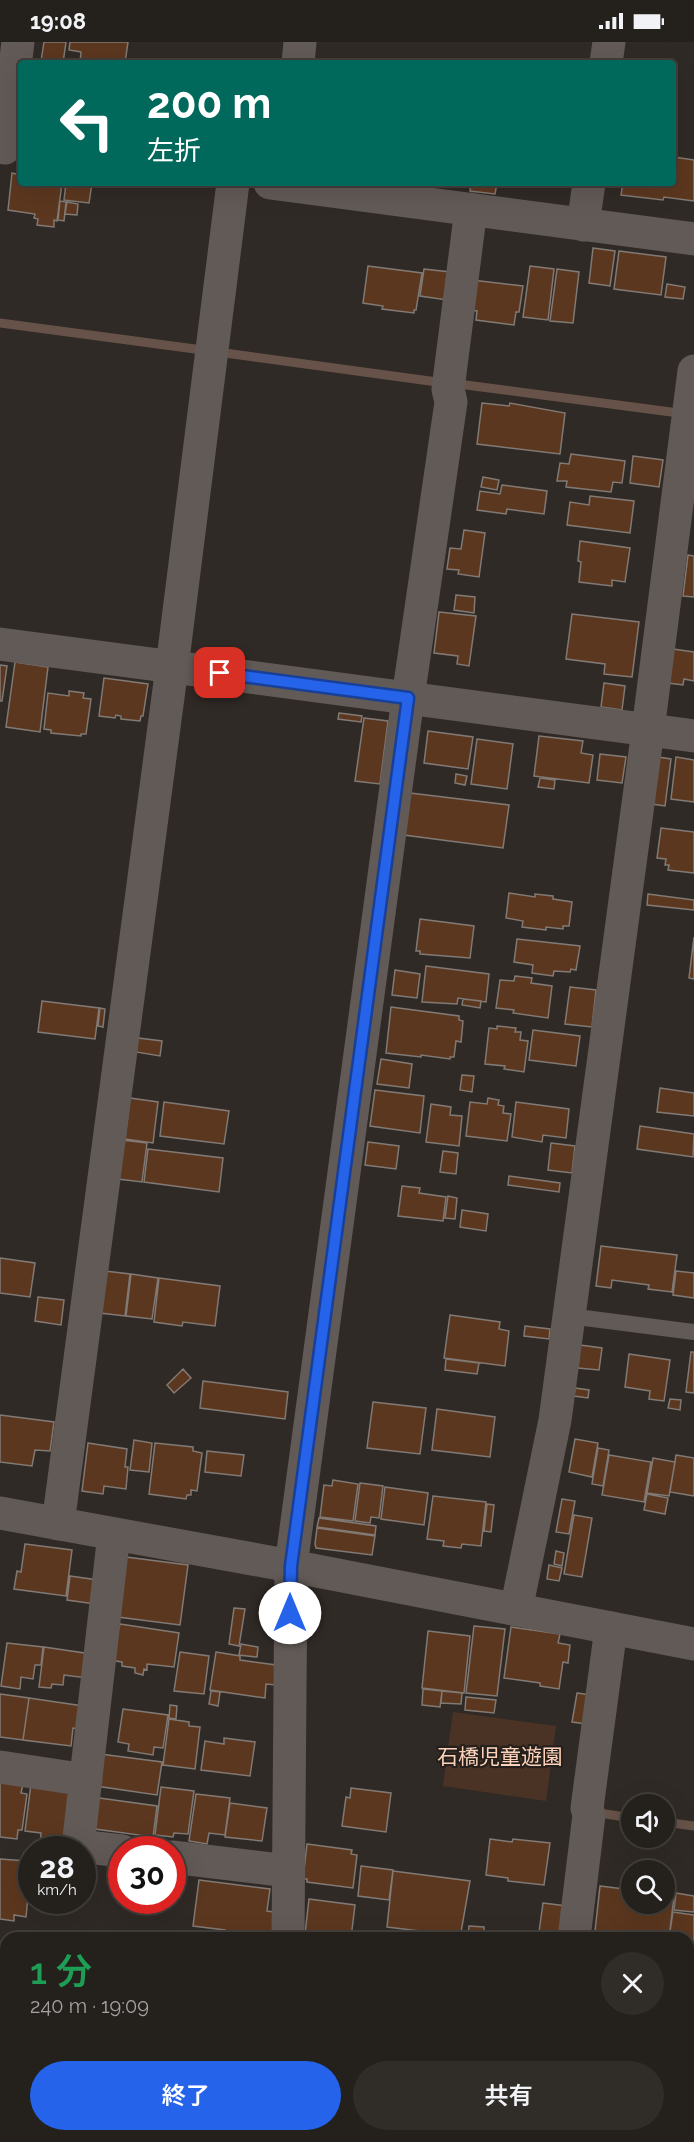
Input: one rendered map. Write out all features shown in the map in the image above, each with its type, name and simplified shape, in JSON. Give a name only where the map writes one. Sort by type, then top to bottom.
[{"type":"street","points":[[9,148],[18,42]]},
{"type":"street","points":[[298,60],[300,42]]},
{"type":"street","points":[[606,60],[609,42]]},
{"type":"street","points":[[58,1524],[172,666],[233,186]]},
{"type":"street","points":[[299,186],[694,239]]},
{"type":"street","points":[[583,225],[589,186]]},
{"type":"street","points":[[288,1932],[291,1566],[408,698],[451,402],[448,389],[471,209]]},
{"type":"street","points":[[516,1610],[555,1420],[694,371]]},
{"type":"street","points":[[0,644],[694,736]]},
{"type":"street","points":[[0,1513],[291,1566],[694,1644]]},
{"type":"street","points":[[108,1849],[87,1847],[79,1838],[114,1534]]},
{"type":"street","points":[[575,1932],[589,1815],[587,1809],[611,1628]]},
{"type":"street","points":[[0,1767],[86,1780]]},
{"type":"street","points":[[186,1859],[288,1871]]},
{"type":"lane","points":[[569,1316],[694,1332]]},
{"type":"green space","name":"石橋児童遊園","points":[[453,1712],[556,1726],[546,1801],[443,1786]]},
{"type":"building","points":[[44,42],[66,42],[63,60],[41,60]]},
{"type":"building","points":[[70,42],[128,42],[125,60],[80,60],[81,52],[69,50]]},
{"type":"building","points":[[676,157],[694,160],[694,201],[621,195],[622,186],[676,186]]},
{"type":"building","points":[[12,173],[18,174],[18,186],[62,186],[57,221],[54,220],[54,227],[37,225],[38,219],[34,218],[35,214],[8,210]]},
{"type":"building","points":[[66,186],[92,186],[89,203],[64,200]]},
{"type":"building","points":[[471,186],[496,186],[495,194],[470,191]]},
{"type":"building","points":[[60,201],[66,202],[64,221],[58,220]]},
{"type":"building","points":[[67,202],[78,204],[77,215],[65,214]]},
{"type":"building","points":[[593,248],[615,251],[610,286],[589,283]]},
{"type":"building","points":[[619,251],[666,257],[661,295],[614,289]]},
{"type":"building","points":[[368,266],[422,273],[414,313],[382,309],[383,306],[363,303]]},
{"type":"building","points":[[530,266],[554,269],[548,320],[523,317]]},
{"type":"building","points":[[424,269],[450,272],[447,300],[420,296]]},
{"type":"building","points":[[557,269],[579,272],[573,323],[550,321]]},
{"type":"building","points":[[472,280],[523,286],[519,312],[516,312],[514,325],[476,320],[477,311],[469,310]]},
{"type":"building","points":[[667,284],[685,287],[683,299],[665,297]]},
{"type":"building","points":[[482,403],[509,406],[510,403],[565,413],[560,454],[477,444]]},
{"type":"building","points":[[571,454],[625,461],[622,483],[613,482],[611,492],[566,487],[567,481],[557,481],[560,463],[569,464]]},
{"type":"building","points":[[633,456],[663,460],[659,487],[630,483]]},
{"type":"building","points":[[483,477],[499,480],[497,490],[481,487]]},
{"type":"building","points":[[502,485],[547,491],[544,514],[507,509],[506,514],[477,510],[480,491],[500,494]]},
{"type":"building","points":[[590,496],[634,501],[630,533],[567,525],[570,502],[589,505]]},
{"type":"building","points":[[464,530],[485,533],[479,577],[458,574],[459,570],[447,569],[450,548],[461,549]]},
{"type":"building","points":[[580,541],[630,548],[625,582],[612,580],[612,586],[579,582]]},
{"type":"building","points":[[688,555],[694,556],[694,597],[683,596]]},
{"type":"building","points":[[456,595],[475,597],[474,613],[454,610]]},
{"type":"building","points":[[439,612],[476,616],[469,666],[457,664],[458,656],[434,653]]},
{"type":"building","points":[[572,614],[639,622],[632,677],[604,674],[605,664],[566,659]]},
{"type":"building","points":[[673,649],[694,652],[694,681],[684,679],[683,685],[668,683]]},
{"type":"building","points":[[15,662],[48,667],[40,732],[6,727]]},
{"type":"building","points":[[0,665],[7,666],[2,701],[0,701]]},
{"type":"building","points":[[104,678],[148,684],[143,716],[140,721],[121,719],[121,716],[116,715],[115,718],[99,716]]},
{"type":"building","points":[[604,683],[625,686],[622,710],[601,707]]},
{"type":"building","points":[[69,691],[84,693],[83,698],[91,699],[86,734],[81,734],[81,736],[51,733],[51,730],[44,729],[48,693],[69,696]]},
{"type":"building","points":[[339,713],[362,716],[361,722],[338,719]]},
{"type":"building","points":[[364,718],[388,721],[380,784],[355,781]]},
{"type":"building","points":[[428,731],[473,737],[468,769],[424,763]]},
{"type":"building","points":[[539,736],[583,741],[581,753],[593,755],[589,783],[534,776]]},
{"type":"building","points":[[477,739],[513,744],[507,789],[471,784]]},
{"type":"building","points":[[600,754],[626,757],[622,783],[597,780]]},
{"type":"building","points":[[658,757],[671,759],[665,806],[652,804]]},
{"type":"building","points":[[676,757],[694,760],[694,802],[671,799]]},
{"type":"building","points":[[456,774],[467,776],[465,785],[455,783]]},
{"type":"building","points":[[540,778],[555,780],[554,789],[538,787]]},
{"type":"building","points":[[410,793],[509,805],[503,848],[404,835]]},
{"type":"building","points":[[661,828],[694,832],[694,873],[668,870],[669,865],[665,865],[666,859],[657,858]]},
{"type":"building","points":[[509,893],[535,897],[535,894],[553,896],[553,899],[572,902],[569,926],[563,926],[563,929],[546,927],[546,930],[522,927],[523,921],[506,918]]},
{"type":"building","points":[[648,894],[694,900],[694,910],[647,905]]},
{"type":"building","points":[[420,919],[474,926],[470,958],[420,954],[420,951],[416,951]]},
{"type":"building","points":[[694,937],[694,979],[689,978]]},
{"type":"building","points":[[517,939],[580,946],[576,970],[554,971],[553,976],[532,973],[533,965],[514,962]]},
{"type":"building","points":[[426,966],[489,974],[486,1002],[458,998],[457,1004],[422,1002]]},
{"type":"building","points":[[395,970],[420,974],[417,998],[392,995]]},
{"type":"building","points":[[515,976],[532,978],[531,983],[552,986],[548,1018],[496,1008],[500,980],[514,981]]},
{"type":"building","points":[[570,987],[596,990],[592,1027],[565,1024]]},
{"type":"building","points":[[463,999],[481,1001],[480,1008],[462,1005]]},
{"type":"building","points":[[42,1001],[99,1008],[95,1039],[38,1032]]},
{"type":"building","points":[[391,1007],[459,1016],[459,1020],[463,1021],[461,1042],[456,1041],[454,1057],[450,1059],[386,1053]]},
{"type":"building","points":[[100,1008],[105,1009],[103,1027],[98,1026]]},
{"type":"building","points":[[497,1026],[516,1028],[515,1032],[521,1032],[520,1040],[528,1041],[524,1072],[504,1069],[505,1066],[485,1064],[489,1028],[497,1029]]},
{"type":"building","points":[[533,1030],[580,1036],[576,1066],[529,1060]]},
{"type":"building","points":[[138,1038],[162,1041],[160,1056],[136,1052]]},
{"type":"building","points":[[381,1059],[412,1064],[409,1088],[377,1084]]},
{"type":"building","points":[[462,1075],[474,1076],[472,1092],[460,1090]]},
{"type":"building","points":[[660,1088],[694,1093],[694,1116],[657,1112]]},
{"type":"building","points":[[375,1090],[424,1096],[420,1133],[370,1126]]},
{"type":"building","points":[[130,1098],[158,1102],[153,1143],[125,1139]]},
{"type":"building","points":[[488,1098],[499,1100],[498,1105],[504,1106],[503,1113],[511,1114],[507,1141],[466,1136],[470,1102],[487,1104]]},
{"type":"building","points":[[164,1102],[229,1111],[224,1144],[160,1136]]},
{"type":"building","points":[[516,1102],[569,1109],[566,1138],[543,1135],[542,1142],[512,1137]]},
{"type":"building","points":[[431,1104],[451,1107],[450,1115],[462,1116],[459,1146],[426,1142]]},
{"type":"building","points":[[640,1126],[694,1134],[693,1157],[637,1149]]},
{"type":"building","points":[[122,1140],[147,1143],[142,1182],[118,1179]]},
{"type":"building","points":[[368,1142],[399,1146],[396,1169],[365,1165]]},
{"type":"building","points":[[551,1143],[575,1146],[572,1173],[548,1170]]},
{"type":"building","points":[[148,1149],[223,1158],[219,1192],[144,1182]]},
{"type":"building","points":[[443,1151],[458,1153],[456,1174],[440,1172]]},
{"type":"building","points":[[509,1176],[560,1183],[559,1192],[508,1185]]},
{"type":"building","points":[[402,1186],[420,1188],[419,1193],[446,1197],[443,1221],[398,1216]]},
{"type":"building","points":[[448,1196],[457,1198],[455,1219],[445,1218]]},
{"type":"building","points":[[462,1210],[488,1214],[486,1231],[460,1227]]},
{"type":"building","points":[[601,1246],[677,1255],[672,1292],[648,1289],[649,1285],[612,1280],[611,1288],[596,1286]]},
{"type":"building","points":[[0,1258],[35,1263],[30,1297],[0,1293]]},
{"type":"building","points":[[105,1271],[130,1274],[125,1316],[100,1313]]},
{"type":"building","points":[[676,1271],[694,1273],[694,1298],[673,1295]]},
{"type":"building","points":[[131,1274],[158,1278],[152,1319],[126,1316]]},
{"type":"building","points":[[159,1278],[220,1286],[215,1326],[183,1322],[182,1326],[154,1322]]},
{"type":"building","points":[[38,1297],[64,1300],[61,1325],[35,1321]]},
{"type":"building","points":[[450,1315],[500,1322],[499,1329],[509,1331],[505,1366],[444,1358]]},
{"type":"building","points":[[525,1326],[550,1329],[549,1339],[524,1336]]},
{"type":"building","points":[[580,1345],[602,1348],[599,1370],[578,1368]]},
{"type":"building","points":[[691,1352],[694,1352],[694,1393],[686,1392]]},
{"type":"building","points":[[629,1354],[670,1360],[664,1401],[649,1399],[650,1391],[625,1387]]},
{"type":"building","points":[[446,1359],[479,1363],[477,1374],[445,1370]]},
{"type":"building","points":[[183,1369],[191,1378],[174,1393],[167,1385]]},
{"type":"building","points":[[203,1381],[288,1392],[285,1419],[200,1408]]},
{"type":"building","points":[[575,1388],[589,1390],[588,1398],[574,1396]]},
{"type":"building","points":[[670,1399],[681,1400],[680,1410],[668,1408]]},
{"type":"building","points":[[373,1402],[426,1408],[420,1454],[367,1448]]},
{"type":"building","points":[[437,1409],[495,1417],[490,1457],[432,1450]]},
{"type":"building","points":[[0,1415],[54,1422],[50,1451],[35,1450],[32,1466],[0,1462]]},
{"type":"building","points":[[575,1439],[598,1443],[592,1477],[569,1472]]},
{"type":"building","points":[[134,1440],[152,1443],[149,1472],[130,1470]]},
{"type":"building","points":[[88,1443],[127,1449],[126,1489],[104,1486],[103,1494],[82,1491]]},
{"type":"building","points":[[155,1443],[193,1447],[193,1451],[202,1453],[197,1491],[191,1490],[191,1495],[187,1495],[186,1499],[149,1494]]},
{"type":"building","points":[[598,1448],[609,1450],[603,1486],[592,1484]]},
{"type":"building","points":[[207,1451],[244,1455],[241,1476],[205,1472]]},
{"type":"building","points":[[609,1455],[651,1462],[644,1502],[602,1495]]},
{"type":"building","points":[[676,1455],[694,1458],[694,1496],[670,1492]]},
{"type":"building","points":[[653,1458],[675,1462],[669,1496],[647,1493]]},
{"type":"building","points":[[333,1480],[358,1484],[353,1521],[320,1517],[324,1485],[332,1486]]},
{"type":"building","points":[[360,1483],[383,1486],[379,1518],[371,1517],[370,1523],[355,1521]]},
{"type":"building","points":[[385,1487],[428,1493],[424,1525],[381,1519]]},
{"type":"building","points":[[647,1494],[668,1498],[665,1514],[644,1510]]},
{"type":"building","points":[[433,1496],[486,1502],[481,1546],[462,1544],[461,1548],[443,1546],[444,1541],[427,1539]]},
{"type":"building","points":[[562,1499],[575,1501],[569,1534],[556,1532]]},
{"type":"building","points":[[487,1504],[494,1505],[491,1532],[484,1531]]},
{"type":"building","points":[[574,1515],[592,1518],[582,1577],[564,1574]]},
{"type":"building","points":[[319,1518],[376,1526],[375,1535],[317,1527]]},
{"type":"building","points":[[317,1528],[375,1536],[372,1555],[316,1548]]},
{"type":"building","points":[[25,1544],[72,1550],[66,1596],[14,1589],[17,1571],[21,1572]]},
{"type":"building","points":[[556,1551],[564,1553],[562,1566],[554,1564]]},
{"type":"building","points":[[126,1557],[188,1565],[180,1625],[118,1617]]},
{"type":"building","points":[[549,1565],[562,1568],[559,1581],[547,1579]]},
{"type":"building","points":[[70,1576],[98,1580],[95,1604],[67,1600]]},
{"type":"building","points":[[234,1608],[245,1609],[239,1646],[229,1644]]},
{"type":"building","points":[[120,1624],[179,1633],[174,1667],[147,1664],[147,1670],[144,1669],[143,1675],[135,1673],[135,1668],[122,1666],[122,1662],[109,1660]]},
{"type":"building","points":[[474,1626],[505,1629],[497,1696],[466,1693]]},
{"type":"building","points":[[511,1627],[560,1634],[558,1643],[570,1645],[568,1663],[563,1662],[559,1689],[540,1686],[540,1683],[504,1678]]},
{"type":"building","points":[[428,1631],[470,1636],[464,1693],[422,1688]]},
{"type":"building","points":[[7,1643],[43,1647],[41,1665],[35,1665],[33,1679],[21,1677],[20,1689],[1,1686]]},
{"type":"building","points":[[241,1644],[258,1647],[257,1657],[239,1655]]},
{"type":"building","points":[[44,1647],[91,1654],[87,1678],[64,1675],[63,1685],[52,1684],[51,1688],[39,1687]]},
{"type":"building","points":[[180,1652],[209,1656],[204,1694],[174,1691]]},
{"type":"building","points":[[216,1652],[240,1656],[240,1660],[276,1665],[276,1685],[266,1684],[265,1698],[210,1690]]},
{"type":"building","points":[[423,1689],[442,1691],[440,1707],[422,1705]]},
{"type":"building","points":[[211,1691],[220,1692],[218,1706],[209,1704]]},
{"type":"building","points":[[442,1691],[462,1693],[461,1704],[441,1703]]},
{"type":"building","points":[[577,1693],[591,1695],[586,1724],[572,1722]]},
{"type":"building","points":[[0,1694],[29,1698],[23,1740],[0,1737]]},
{"type":"building","points":[[466,1697],[496,1700],[494,1713],[465,1710]]},
{"type":"building","points":[[29,1698],[83,1706],[80,1729],[73,1728],[71,1746],[23,1740]]},
{"type":"building","points":[[170,1705],[177,1706],[176,1719],[169,1718]]},
{"type":"building","points":[[123,1709],[168,1715],[163,1748],[154,1747],[153,1755],[128,1751],[129,1744],[118,1742]]},
{"type":"building","points":[[169,1719],[189,1722],[189,1726],[200,1727],[195,1769],[163,1765]]},
{"type":"building","points":[[224,1738],[255,1742],[250,1776],[201,1770],[205,1741],[224,1744]]},
{"type":"building","points":[[100,1754],[162,1762],[157,1795],[96,1786]]},
{"type":"building","points":[[0,1779],[23,1784],[21,1793],[27,1794],[22,1830],[18,1830],[17,1839],[0,1837]]},
{"type":"building","points":[[31,1784],[72,1789],[68,1836],[41,1836],[41,1833],[25,1831]]},
{"type":"building","points":[[161,1787],[194,1791],[188,1834],[155,1835]]},
{"type":"building","points":[[351,1788],[391,1793],[386,1832],[342,1826],[346,1797],[350,1798]]},
{"type":"building","points":[[196,1794],[230,1798],[225,1835],[209,1833],[207,1844],[189,1841]]},
{"type":"building","points":[[92,1797],[157,1806],[153,1836],[88,1828]]},
{"type":"building","points":[[230,1803],[267,1808],[262,1841],[225,1837]]},
{"type":"building","points":[[490,1839],[550,1843],[544,1885],[508,1881],[508,1878],[486,1875]]},
{"type":"building","points":[[307,1844],[352,1850],[351,1854],[357,1855],[353,1888],[307,1882],[307,1879],[303,1879]]},
{"type":"building","points":[[0,1859],[18,1860],[18,1914],[26,1914],[26,1917],[14,1915],[14,1921],[0,1919]]},
{"type":"building","points":[[361,1866],[393,1870],[389,1900],[358,1896]]},
{"type":"building","points":[[393,1871],[470,1881],[461,1932],[428,1932],[387,1927]]},
{"type":"building","points":[[199,1880],[270,1889],[267,1911],[274,1912],[275,1932],[224,1932],[225,1930],[193,1926]]},
{"type":"building","points":[[600,1886],[621,1889],[621,1914],[672,1914],[670,1932],[595,1931]]},
{"type":"building","points":[[676,1893],[694,1896],[694,1912],[675,1910]]},
{"type":"building","points":[[309,1899],[355,1905],[352,1932],[305,1932]]},
{"type":"building","points":[[543,1903],[567,1906],[564,1932],[539,1932]]},
{"type":"building","points":[[675,1912],[694,1915],[694,1932],[670,1932],[673,1914]]},
{"type":"building","points":[[469,1926],[484,1927],[484,1932],[468,1932]]},
{"type":"waterway","points":[[0,323],[195,349]]},
{"type":"waterway","points":[[225,353],[437,382]]},
{"type":"waterway","points":[[458,384],[671,412]]},
{"type":"waterway","points":[[599,1813],[621,1816]]},
{"type":"waterway","points":[[675,1823],[694,1826]]},
{"type":"route","points":[[220,673],[408,698],[291,1566],[290,1613]]}]
